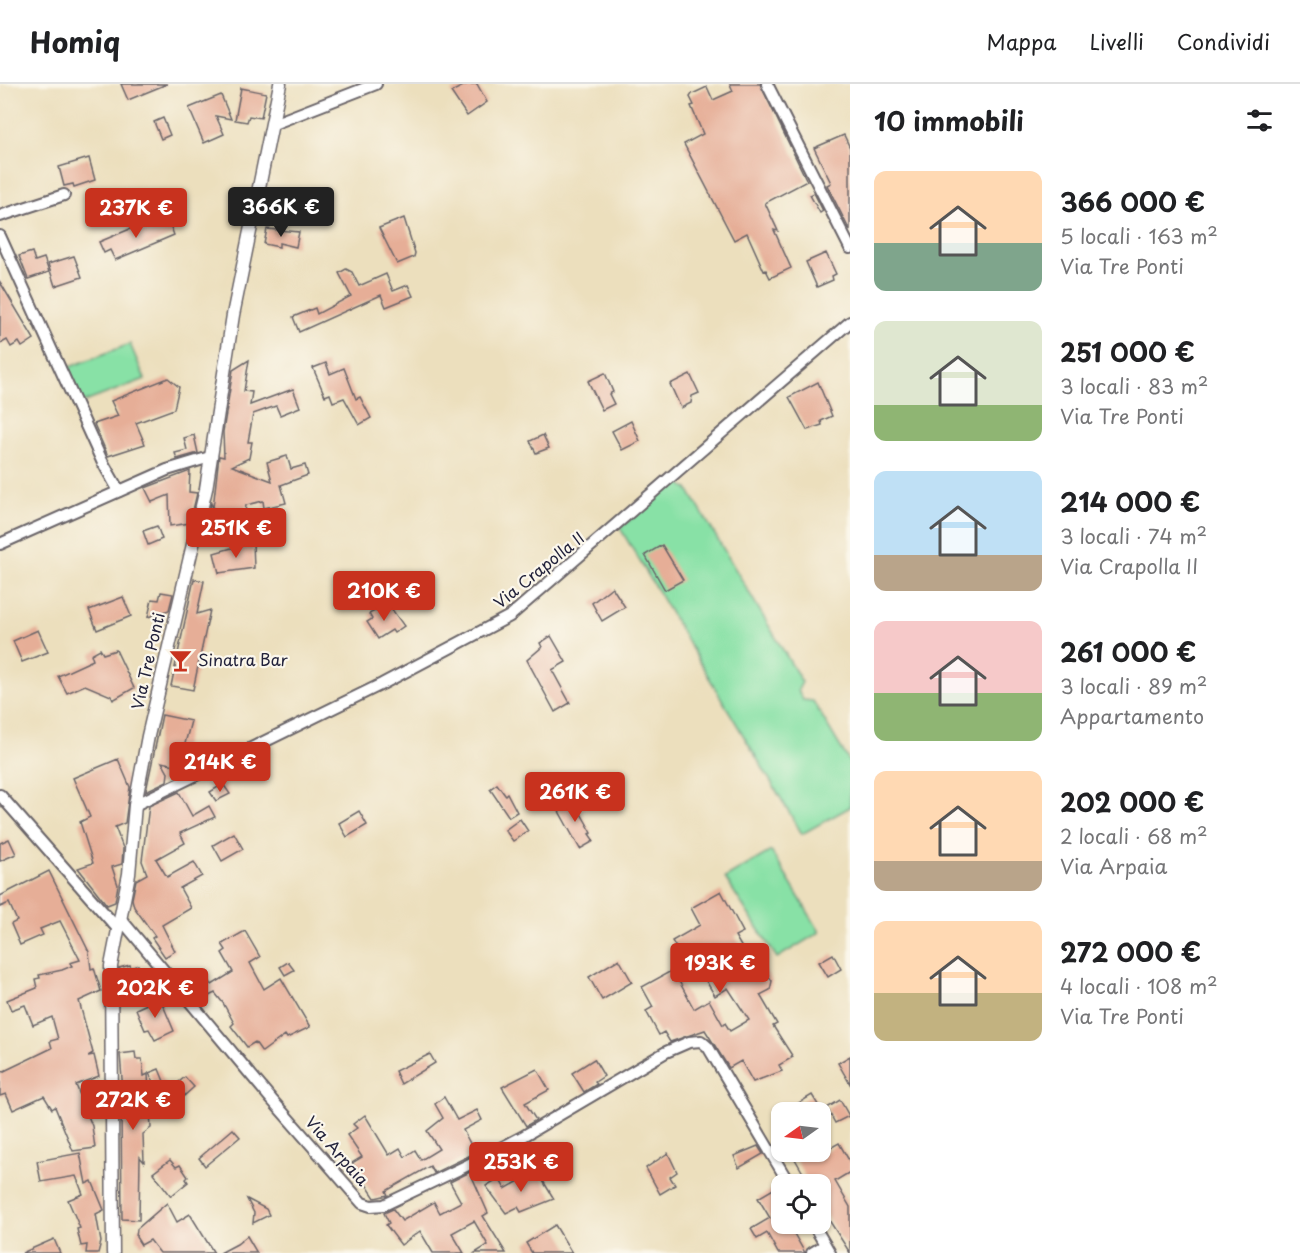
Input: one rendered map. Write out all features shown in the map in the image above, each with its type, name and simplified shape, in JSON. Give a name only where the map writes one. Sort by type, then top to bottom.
[{"type":"street","name":"Via Tre Ponti","points":[[113,1253],[111,966],[129,874],[135,805],[157,687],[207,489],[233,315],[280,84]]},
{"type":"street","points":[[273,124],[376,84]]},
{"type":"street","points":[[768,84],[850,248]]},
{"type":"street","points":[[0,216],[64,195]]},
{"type":"street","points":[[0,236],[102,461],[118,490]]},
{"type":"street","name":"Via Crapolla II","points":[[135,805],[382,684],[510,616],[850,322]]},
{"type":"street","points":[[0,544],[118,490],[168,470],[210,457]]},
{"type":"street","points":[[0,795],[119,923]]},
{"type":"street","name":"Via Arpaia","points":[[119,923],[362,1203],[371,1206],[397,1200],[522,1137],[666,1052],[689,1042],[701,1041],[708,1047],[783,1174]]},
{"type":"street","points":[[812,1253],[827,1249],[819,1234]]},
{"type":"green space","points":[[130,344],[145,379],[82,403],[67,368]]},
{"type":"green space","points":[[676,481],[688,489],[802,682],[798,690],[803,700],[813,701],[850,763],[850,807],[802,834],[620,528]]},
{"type":"green space","points":[[771,851],[820,932],[777,958],[725,878]]},
{"type":"building","points":[[121,84],[167,84],[128,100]]},
{"type":"building","points":[[467,84],[477,84],[487,102],[467,116],[451,92]]},
{"type":"building","points":[[730,84],[760,84],[807,181],[765,203],[791,268],[770,278],[766,270],[764,271],[747,233],[734,240],[684,144],[703,134],[691,106],[694,105],[690,97],[692,94],[707,87],[713,100],[733,91]]},
{"type":"building","points":[[241,88],[266,93],[261,118],[249,116],[247,122],[235,120]]},
{"type":"building","points":[[221,95],[231,119],[216,116],[224,134],[204,143],[189,108]]},
{"type":"building","points":[[163,118],[170,135],[161,139],[154,122]]},
{"type":"building","points":[[844,135],[850,148],[850,231],[827,185],[831,183],[814,148]]},
{"type":"building","points":[[89,158],[95,180],[74,187],[73,184],[64,186],[59,167]]},
{"type":"building","points":[[814,193],[823,211],[820,213],[810,195]]},
{"type":"building","points":[[404,218],[415,253],[414,257],[397,264],[379,228]]},
{"type":"building","points":[[154,219],[158,227],[169,222],[174,235],[115,260],[110,250],[104,253],[99,242]]},
{"type":"building","points":[[267,229],[299,232],[296,247],[279,243],[279,247],[264,244]]},
{"type":"building","points":[[32,252],[35,261],[44,258],[49,272],[28,279],[19,256]]},
{"type":"building","points":[[826,253],[836,274],[832,276],[833,280],[817,287],[806,262]]},
{"type":"building","points":[[74,256],[82,277],[55,286],[48,264]]},
{"type":"building","points":[[346,269],[352,272],[359,286],[386,274],[393,291],[408,285],[413,296],[386,307],[381,295],[299,332],[293,317],[315,308],[317,314],[351,296],[339,273]]},
{"type":"building","points":[[0,282],[34,339],[22,347],[19,342],[11,347],[7,340],[0,344]]},
{"type":"building","points":[[249,360],[244,391],[252,392],[250,405],[293,389],[300,407],[280,415],[276,406],[253,414],[248,442],[252,442],[249,458],[232,466],[272,481],[267,462],[287,456],[291,469],[305,465],[308,475],[281,485],[286,503],[264,508],[263,501],[246,505],[245,513],[228,510],[227,519],[208,516],[211,503],[213,508],[219,456],[224,457],[223,432],[233,370]]},
{"type":"building","points":[[326,363],[330,374],[344,368],[356,399],[360,397],[371,418],[359,425],[344,398],[333,402],[330,394],[325,396],[313,368]]},
{"type":"building","points":[[605,373],[613,392],[609,394],[614,404],[602,410],[588,381]]},
{"type":"building","points":[[690,374],[699,393],[692,396],[691,403],[681,408],[670,384]]},
{"type":"building","points":[[168,378],[179,387],[174,409],[136,423],[145,444],[108,456],[94,424],[118,416],[111,401]]},
{"type":"building","points":[[818,382],[832,416],[821,421],[822,425],[807,430],[789,397]]},
{"type":"building","points":[[631,421],[640,441],[622,450],[612,431]]},
{"type":"building","points":[[194,435],[198,453],[177,459],[175,453],[187,450],[184,438]]},
{"type":"building","points":[[543,435],[549,448],[536,453],[530,441]]},
{"type":"building","points":[[190,471],[189,492],[197,493],[190,523],[170,526],[169,495],[152,502],[145,488]]},
{"type":"building","points":[[157,526],[162,539],[148,545],[143,531]]},
{"type":"building","points":[[253,542],[254,568],[219,573],[214,553]]},
{"type":"building","points":[[662,545],[683,580],[665,590],[645,555]]},
{"type":"building","points":[[194,579],[204,581],[197,614],[210,610],[193,690],[171,686]]},
{"type":"building","points":[[347,584],[354,594],[344,601],[337,591]]},
{"type":"building","points":[[612,587],[625,607],[602,621],[592,603]]},
{"type":"building","points":[[161,592],[173,594],[169,610],[148,617],[152,599],[159,600]]},
{"type":"building","points":[[123,597],[131,616],[97,630],[89,610]]},
{"type":"building","points":[[388,604],[404,626],[378,639],[367,622],[372,619],[369,614]]},
{"type":"building","points":[[38,630],[48,652],[22,662],[13,641]]},
{"type":"building","points":[[551,636],[566,662],[552,670],[570,703],[555,712],[527,660],[542,647],[540,643]]},
{"type":"building","points":[[100,649],[103,654],[116,650],[134,688],[113,700],[111,696],[85,685],[67,693],[58,676],[93,660],[91,654]]},
{"type":"building","points":[[162,715],[191,721],[182,755],[190,757],[188,768],[162,762],[168,773],[167,781],[146,791]]},
{"type":"building","points":[[118,759],[130,787],[125,823],[115,827],[123,848],[122,864],[112,867],[118,885],[115,902],[107,905],[78,868],[93,863],[80,822],[90,817],[73,778]]},
{"type":"building","points":[[223,784],[230,794],[216,801],[210,792]]},
{"type":"building","points":[[497,784],[505,795],[507,793],[517,812],[509,817],[490,789]]},
{"type":"building","points":[[179,792],[192,816],[209,806],[215,817],[180,833],[185,843],[156,859],[167,877],[194,862],[202,876],[180,888],[191,908],[162,925],[175,951],[165,957],[152,938],[155,936],[134,907],[132,899],[136,880],[147,874],[142,861],[149,806]]},
{"type":"building","points":[[567,797],[571,804],[575,803],[594,841],[580,849],[555,804]]},
{"type":"building","points":[[359,811],[367,825],[347,837],[339,823]]},
{"type":"building","points":[[520,819],[528,831],[513,841],[505,830]]},
{"type":"building","points":[[234,833],[243,849],[222,861],[213,845]]},
{"type":"building","points":[[9,839],[16,854],[0,861],[0,843]]},
{"type":"building","points":[[49,871],[89,952],[91,969],[94,968],[101,991],[79,1001],[93,1053],[88,1056],[94,1055],[99,1076],[76,1085],[92,1126],[95,1148],[73,1151],[55,1107],[52,1109],[44,1096],[13,1110],[6,1094],[0,1096],[0,1073],[52,1048],[50,1041],[58,1039],[52,1017],[33,1025],[25,1005],[11,1010],[7,1000],[37,988],[35,979],[40,978],[39,975],[62,970],[72,966],[70,963],[80,960],[60,921],[40,929],[43,935],[20,945],[11,924],[17,921],[9,903],[0,907],[0,896]]},
{"type":"building","points":[[721,891],[743,932],[735,936],[757,974],[764,969],[772,981],[770,990],[760,995],[777,1024],[773,1026],[793,1057],[779,1065],[782,1071],[753,1082],[741,1061],[729,1068],[705,1030],[670,1042],[664,1032],[659,1035],[646,1011],[653,1007],[642,987],[673,970],[694,1009],[709,1000],[723,1025],[725,1023],[730,1031],[749,1020],[728,988],[715,996],[693,959],[685,963],[672,941],[700,925],[691,908]]},
{"type":"building","points":[[245,931],[260,957],[250,963],[264,989],[281,978],[310,1027],[287,1038],[285,1035],[262,1052],[255,1042],[247,1047],[231,1026],[234,1023],[223,1003],[215,993],[205,998],[195,980],[205,975],[212,985],[233,972],[222,953],[226,950],[222,944]]},
{"type":"building","points":[[833,954],[841,969],[828,977],[819,962]]},
{"type":"building","points":[[619,959],[632,982],[602,1000],[589,977]]},
{"type":"building","points":[[288,962],[294,970],[285,975],[280,967]]},
{"type":"building","points":[[130,965],[131,968],[138,965],[144,981],[126,983],[119,968]]},
{"type":"building","points":[[160,998],[174,1031],[155,1040],[149,1029],[145,1030],[136,1009]]},
{"type":"building","points":[[135,1052],[136,1059],[142,1059],[144,1076],[148,1074],[151,1128],[143,1134],[144,1162],[140,1157],[139,1220],[122,1219],[121,1104],[124,1104],[120,1054]]},
{"type":"building","points":[[430,1054],[435,1063],[401,1084],[395,1071]]},
{"type":"building","points":[[850,1056],[850,1084],[838,1063]]},
{"type":"building","points":[[594,1059],[604,1076],[595,1082],[597,1084],[584,1092],[572,1073]]},
{"type":"building","points":[[159,1069],[168,1091],[185,1077],[194,1087],[174,1105],[177,1110],[168,1114],[149,1073]]},
{"type":"building","points":[[537,1069],[549,1090],[525,1103],[536,1120],[526,1126],[502,1087]]},
{"type":"building","points":[[812,1095],[816,1102],[800,1102]]},
{"type":"building","points":[[444,1097],[457,1120],[477,1110],[482,1120],[463,1130],[475,1153],[434,1173],[430,1166],[386,1191],[388,1195],[375,1198],[352,1163],[362,1157],[347,1135],[357,1128],[353,1124],[365,1115],[389,1155],[400,1148],[405,1157],[415,1150],[421,1160],[439,1149],[427,1131],[443,1118],[435,1104]]},
{"type":"building","points":[[840,1100],[849,1116],[835,1123],[831,1116],[831,1106]]},
{"type":"building","points":[[233,1129],[240,1137],[205,1166],[199,1158]]},
{"type":"building","points":[[839,1143],[850,1162],[850,1172],[835,1181],[850,1207],[850,1253],[831,1223],[831,1174],[804,1174],[797,1162],[831,1162],[831,1148]]},
{"type":"building","points":[[758,1146],[763,1154],[739,1168],[734,1156]]},
{"type":"building","points":[[80,1153],[86,1184],[92,1181],[104,1210],[96,1214],[101,1242],[98,1253],[86,1253],[87,1245],[81,1246],[77,1229],[80,1228],[68,1200],[83,1194],[76,1176],[41,1182],[37,1161]]},
{"type":"building","points":[[668,1153],[677,1172],[670,1177],[675,1185],[660,1194],[646,1168]]},
{"type":"building","points":[[170,1160],[176,1167],[180,1165],[188,1177],[186,1179],[188,1182],[171,1196],[153,1173]]},
{"type":"building","points":[[537,1171],[554,1199],[521,1212],[518,1207],[506,1213],[486,1186],[499,1178],[505,1189]]},
{"type":"building","points":[[470,1172],[488,1213],[483,1216],[506,1253],[475,1253],[488,1245],[474,1221],[452,1233],[464,1253],[433,1253],[420,1231],[401,1245],[386,1225],[389,1223],[384,1213],[393,1209],[402,1221],[434,1202],[440,1213],[461,1202],[450,1182]]},
{"type":"building","points":[[771,1190],[771,1234],[794,1234],[805,1253],[778,1253],[767,1233],[757,1239],[751,1229],[770,1218],[758,1198]]},
{"type":"building","points":[[247,1199],[266,1209],[269,1215],[253,1223],[254,1213]]},
{"type":"building","points":[[167,1203],[177,1222],[190,1214],[214,1253],[160,1253],[150,1240],[141,1245],[136,1237],[137,1229]]},
{"type":"building","points":[[555,1225],[572,1253],[532,1253],[526,1243]]},
{"type":"building","points":[[247,1236],[257,1253],[220,1253],[237,1244]]},
{"type":"building","points":[[54,1239],[60,1253],[22,1253]]},
{"type":"place","name":"Sinatra Bar","points":[[180,660]]}]
